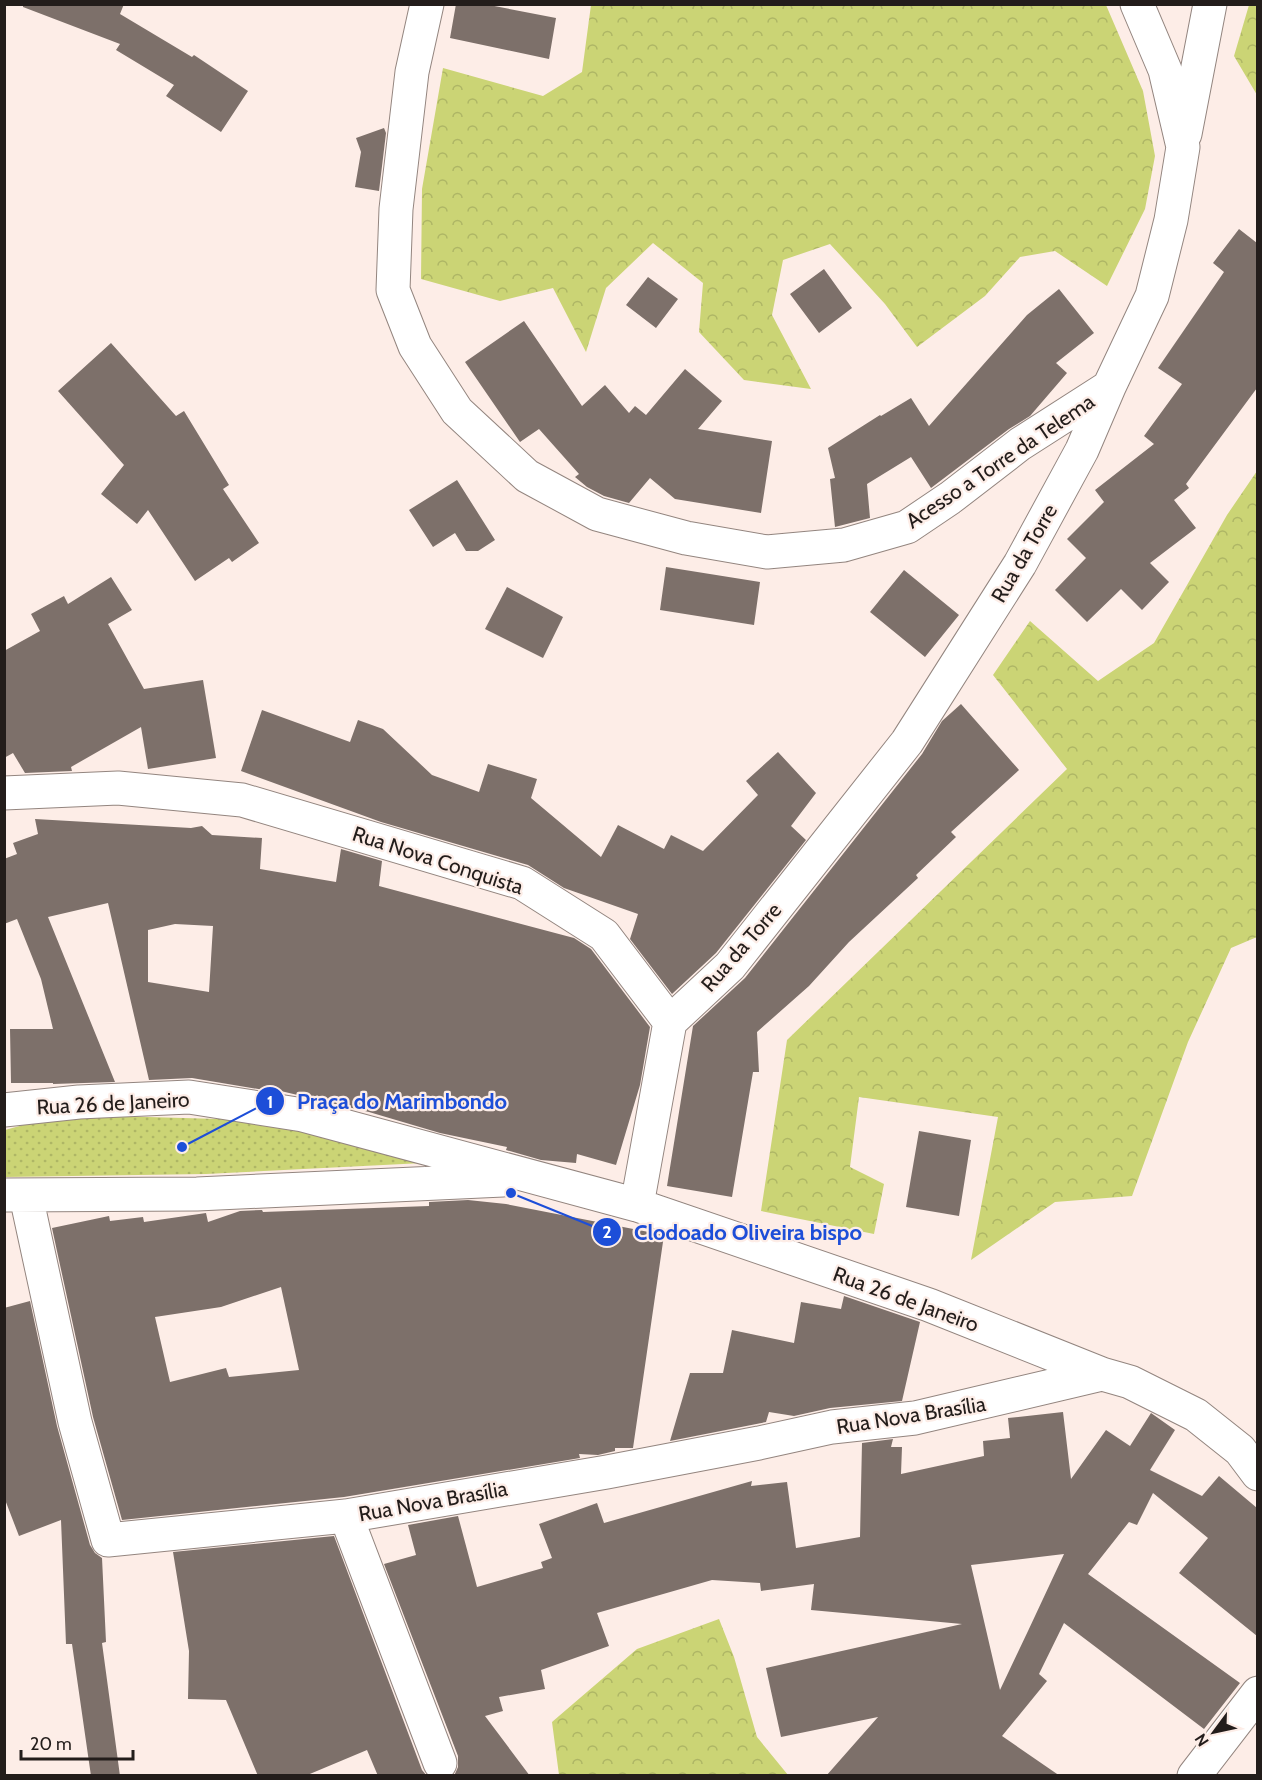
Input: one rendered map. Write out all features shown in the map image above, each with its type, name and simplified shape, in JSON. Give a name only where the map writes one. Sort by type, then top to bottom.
[{"type":"street","name":"Acesso a Torre da Telema","points":[[427,4],[412,72],[396,209],[393,290],[416,346],[457,411],[527,476],[597,514],[686,538],[767,552],[844,545],[907,527],[950,498],[1020,444],[1109,387]]},
{"type":"street","name":"Rua da Torre","points":[[670,1022],[730,966],[908,742],[1020,564],[1082,450],[1152,296],[1171,220],[1183,147],[1165,70],[1137,4]]},
{"type":"street","points":[[1183,147],[1210,4]]},
{"type":"street","name":"Rua Nova Conquista","points":[[4,793],[118,788],[242,800],[522,884],[604,936],[670,1022]]},
{"type":"street","points":[[637,1205],[670,1022]]},
{"type":"street","name":"Rua 26 de Janeiro","points":[[4,1110],[79,1102],[189,1097],[303,1115],[637,1205],[929,1305],[1102,1374],[1130,1382],[1196,1415],[1240,1450],[1257,1474]]},
{"type":"street","name":"Rua 26 de Janeiro","points":[[15,1196],[197,1194],[535,1179]]},
{"type":"street","name":"Rua Nova Brasília","points":[[15,1196],[108,1540],[346,1516],[607,1472],[832,1427],[915,1418],[1102,1374]]},
{"type":"street","points":[[346,1516],[440,1763]]},
{"type":"street","points":[[1194,1776],[1257,1693]]},
{"type":"green space","points":[[591,5],[1106,5],[1143,91],[1155,156],[1145,209],[1107,286],[1055,251],[1020,257],[985,296],[917,347],[885,304],[830,244],[783,260],[772,315],[811,389],[744,380],[699,332],[703,283],[653,243],[606,288],[586,352],[553,288],[500,301],[421,279],[422,189],[443,68],[543,96],[582,72]]},
{"type":"green space","points":[[1249,5],[1257,5],[1257,95],[1234,56]]},
{"type":"green space","points":[[1257,471],[1257,937],[1231,948],[1188,1042],[1132,1196],[1055,1202],[971,1260],[998,1117],[859,1097],[850,1167],[884,1184],[874,1234],[761,1211],[787,1040],[1067,769],[993,675],[1030,621],[1098,681],[1154,643],[1227,515]]},
{"type":"green space","points":[[112,1116],[255,1120],[423,1163],[206,1174],[5,1177],[5,1130],[45,1119]]},
{"type":"green space","points":[[719,1619],[734,1657],[757,1737],[788,1775],[559,1775],[552,1722],[637,1649]]},
{"type":"building","points":[[23,4],[124,4],[120,14],[192,57],[194,55],[248,91],[221,132],[166,96],[174,85],[116,50],[120,44],[23,7]]},
{"type":"building","points":[[456,4],[484,4],[556,18],[549,59],[450,38]]},
{"type":"building","points":[[384,128],[386,133],[379,191],[355,187],[361,152],[356,138]]},
{"type":"building","points":[[1239,229],[1257,243],[1257,388],[1186,484],[1189,488],[1174,500],[1196,528],[1150,563],[1169,582],[1142,610],[1121,589],[1087,622],[1055,590],[1086,558],[1067,539],[1104,502],[1095,490],[1154,444],[1144,436],[1182,384],[1158,368],[1224,272],[1213,263]]},
{"type":"building","points":[[824,269],[852,308],[819,333],[790,294]]},
{"type":"building","points":[[648,277],[678,299],[656,328],[626,305]]},
{"type":"building","points":[[1059,289],[1094,333],[1056,363],[1067,373],[1030,416],[1009,429],[931,488],[911,457],[867,484],[870,518],[835,527],[830,479],[835,478],[828,448],[911,398],[929,426],[1027,315]]},
{"type":"building","points":[[524,321],[582,406],[605,385],[629,413],[635,406],[646,415],[685,369],[722,401],[698,429],[772,441],[761,513],[675,499],[650,478],[629,503],[604,496],[575,477],[579,474],[539,429],[520,442],[465,362]]},
{"type":"building","points":[[111,343],[176,416],[184,411],[229,485],[223,489],[259,543],[232,562],[229,558],[195,581],[148,510],[137,524],[101,494],[124,465],[58,391]]},
{"type":"building","points":[[457,480],[495,540],[478,551],[466,551],[455,533],[433,547],[409,510]]},
{"type":"building","points":[[666,567],[760,582],[754,625],[660,610]]},
{"type":"building","points":[[904,570],[959,615],[925,657],[870,612]]},
{"type":"building","points":[[111,577],[132,610],[108,624],[144,689],[203,680],[216,758],[148,769],[141,727],[71,767],[72,771],[25,773],[13,753],[4,758],[4,651],[40,631],[31,614],[64,596],[68,604]]},
{"type":"building","points":[[507,587],[563,617],[543,658],[485,629]]},
{"type":"building","points":[[961,704],[1019,770],[951,832],[956,837],[916,875],[918,878],[849,942],[809,986],[757,1032],[759,1072],[753,1072],[732,1197],[667,1186],[693,1026],[745,978],[922,754],[942,721]]},
{"type":"building","points":[[262,710],[350,742],[358,720],[383,729],[432,775],[479,792],[488,764],[537,779],[531,798],[601,857],[618,825],[664,849],[671,835],[703,851],[758,795],[746,781],[778,752],[816,793],[791,826],[806,840],[716,953],[672,994],[630,939],[638,914],[564,888],[528,865],[381,822],[241,771]]},
{"type":"building","points":[[35,819],[191,828],[202,826],[212,835],[262,838],[260,869],[336,882],[341,849],[382,861],[379,886],[574,938],[591,949],[650,1027],[640,1085],[616,1165],[577,1154],[576,1163],[541,1160],[506,1150],[507,1147],[440,1133],[369,1112],[264,1087],[264,1090],[192,1078],[149,1080],[108,903],[48,917],[115,1082],[11,1083],[10,1029],[53,1029],[41,979],[17,919],[4,924],[4,859],[17,854],[13,843],[38,834]],"holes":[[[175,924],[213,926],[209,992],[148,982],[148,930]]]},
{"type":"building","points":[[919,1131],[971,1140],[959,1216],[906,1207]]},
{"type":"building","points":[[468,1200],[506,1204],[664,1235],[633,1448],[615,1448],[615,1451],[598,1455],[579,1454],[580,1458],[344,1497],[122,1520],[93,1417],[52,1228],[109,1216],[110,1221],[143,1217],[144,1222],[206,1213],[208,1222],[240,1211],[429,1206],[429,1202]],"holes":[[[281,1287],[299,1370],[229,1377],[226,1368],[170,1382],[155,1317],[221,1307]]]},
{"type":"building","points":[[844,1296],[920,1322],[902,1401],[830,1408],[794,1416],[769,1412],[766,1422],[670,1441],[690,1373],[723,1373],[732,1330],[794,1343],[801,1302],[841,1309]]},
{"type":"building","points":[[30,1301],[57,1426],[90,1545],[102,1558],[106,1642],[102,1643],[120,1776],[91,1776],[72,1644],[66,1644],[61,1520],[19,1536],[4,1497],[4,1308]]},
{"type":"building","points":[[1063,1412],[1071,1479],[1106,1430],[1130,1446],[1151,1413],[1175,1430],[1150,1470],[1202,1496],[1219,1476],[1257,1508],[1257,1636],[1179,1573],[1208,1538],[1153,1493],[1137,1525],[1129,1522],[1088,1574],[1240,1683],[1204,1729],[1064,1623],[1039,1674],[1047,1681],[1002,1736],[1060,1776],[826,1776],[878,1717],[781,1737],[766,1668],[962,1624],[811,1610],[814,1584],[761,1591],[760,1583],[712,1580],[597,1613],[609,1646],[541,1670],[545,1689],[499,1697],[503,1711],[485,1716],[530,1776],[454,1776],[458,1767],[458,1756],[384,1564],[416,1555],[408,1525],[458,1516],[477,1587],[543,1568],[541,1562],[552,1558],[539,1524],[597,1503],[604,1523],[752,1481],[751,1486],[787,1482],[796,1548],[860,1537],[862,1443],[893,1439],[891,1447],[902,1447],[901,1474],[984,1456],[983,1441],[1010,1438],[1008,1418]],"holes":[[[1064,1554],[1000,1690],[971,1565]]]},
{"type":"building","points":[[334,1536],[422,1770],[427,1776],[378,1776],[367,1750],[305,1776],[258,1776],[226,1700],[188,1699],[189,1651],[173,1552]]},
{"type":"place","name":"Praça do Marimbondo","points":[[182,1147]]},
{"type":"place","name":"Clodoado Oliveira bispo","points":[[511,1193]]}]
